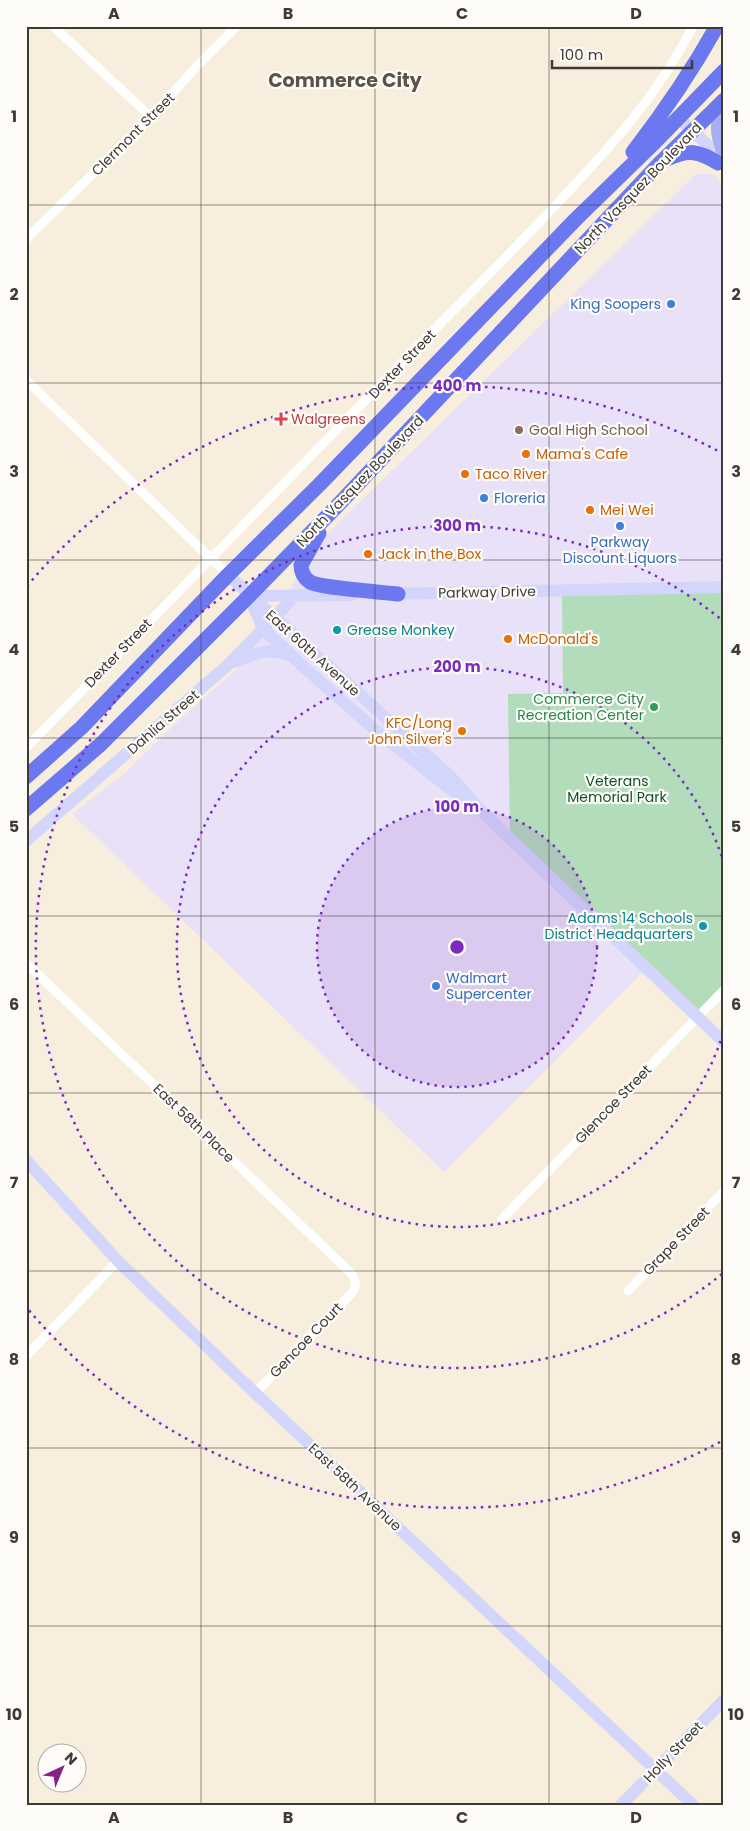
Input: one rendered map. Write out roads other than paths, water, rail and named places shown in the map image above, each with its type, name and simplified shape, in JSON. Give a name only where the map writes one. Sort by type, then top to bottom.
[{"type":"highway","points":[[575,220],[630,157],[658,121],[717,26]]},
{"type":"highway","name":"North Vasquez Boulevard","points":[[26,777],[82,727],[575,220],[724,71]]},
{"type":"highway","name":"North Vasquez Boulevard","points":[[26,809],[101,744],[249,596],[338,505],[661,162],[688,127],[724,100]]},
{"type":"highway","points":[[661,162],[683,152],[701,153],[721,159]]},
{"type":"highway","points":[[338,505],[302,561],[301,569],[305,577],[312,583],[398,594]]},
{"type":"main road","points":[[688,127],[724,106]]},
{"type":"main road","points":[[721,159],[717,126],[719,115],[724,106]]},
{"type":"street","points":[[53,26],[151,117]]},
{"type":"street","name":"Clermont Street","points":[[26,239],[151,117],[198,65],[237,26]]},
{"type":"street","name":"Dexter Street","points":[[26,748],[507,256],[605,153],[634,119],[663,79],[693,26]]},
{"type":"street","points":[[688,127],[721,159]]},
{"type":"street","name":"East 60th Avenue","points":[[26,380],[249,596],[450,776],[485,815],[724,1042]]},
{"type":"street","name":"Parkway Drive","points":[[249,596],[724,587]]},
{"type":"street","name":"East 60th Avenue","points":[[249,596],[263,629],[294,658],[375,730],[442,785],[485,815]]},
{"type":"street","name":"Dahlia Street","points":[[26,841],[229,664],[295,596]]},
{"type":"street","points":[[229,664],[266,651],[276,651],[294,658]]},
{"type":"street","name":"East 58th Place","points":[[26,963],[351,1273],[355,1279],[356,1286]]},
{"type":"street","name":"Glencoe Street","points":[[502,1219],[724,990]]},
{"type":"street","name":"East 58th Avenue","points":[[26,1160],[118,1261],[255,1393],[693,1805]]},
{"type":"street","name":"Grape Street","points":[[628,1291],[724,1191]]},
{"type":"street","points":[[26,1356],[118,1261]]},
{"type":"street","name":"Gencoe Court","points":[[255,1393],[351,1294],[356,1286]]},
{"type":"street","name":"Holly Street","points":[[621,1805],[724,1700]]},
{"type":"place","name":"King Soopers","points":[[671,304]]},
{"type":"place","name":"Walgreens","points":[[281,419]]},
{"type":"place","name":"Goal High School","points":[[519,430]]},
{"type":"place","name":"Mama's Cafe","points":[[526,454]]},
{"type":"place","name":"Taco River","points":[[465,474]]},
{"type":"place","name":"Floreria","points":[[484,498]]},
{"type":"place","name":"Mei Wei","points":[[590,510]]},
{"type":"place","name":"Parkway Discount Liquors","points":[[620,526]]},
{"type":"place","name":"Jack in the Box","points":[[368,554]]},
{"type":"place","name":"Grease Monkey","points":[[337,630]]},
{"type":"place","name":"McDonald's","points":[[508,639]]},
{"type":"place","name":"Commerce City Recreation Center","points":[[654,707]]},
{"type":"place","name":"KFC/Long John Silver's","points":[[462,731]]},
{"type":"place","name":"Adams 14 Schools District Headquarters","points":[[703,926]]},
{"type":"place","name":"Walmart Supercenter","points":[[436,986]]},
{"type":"district","name":"Commerce City","points":[[345,80]]},
{"type":"park label","name":"Veterans Memorial Park","points":[[617,790]]}]
